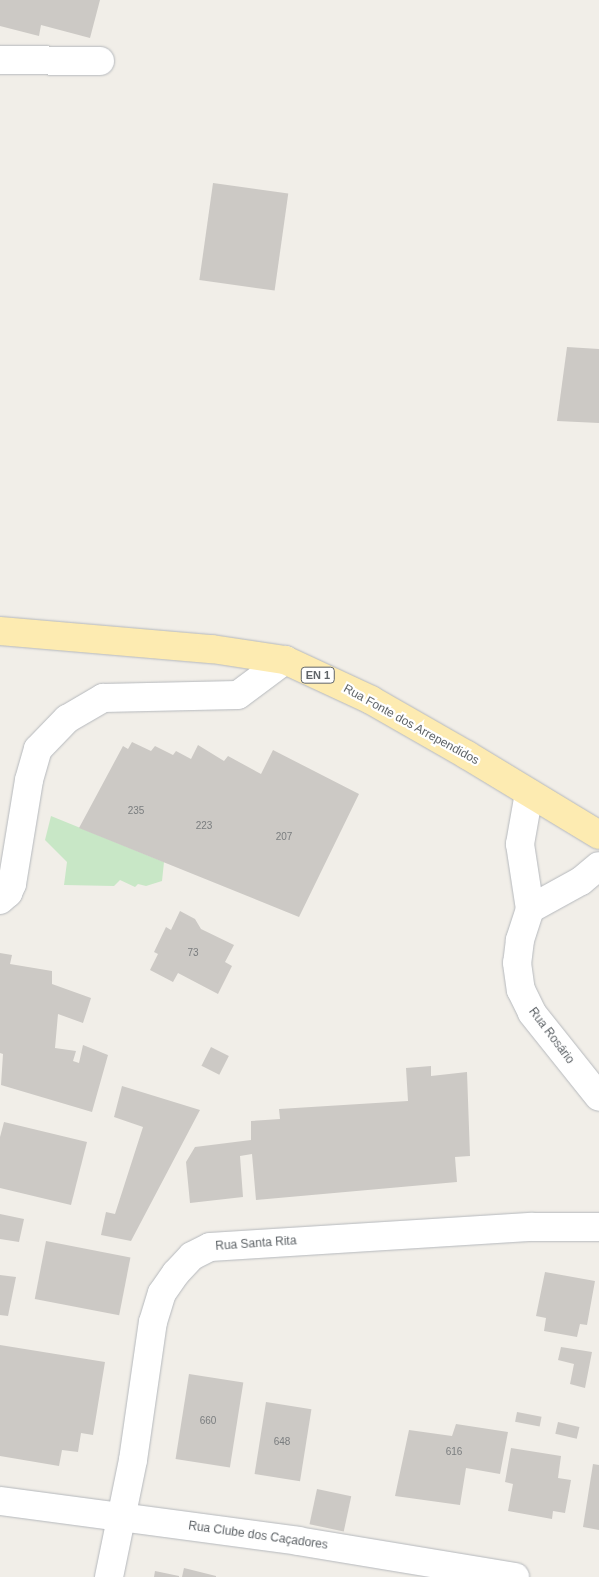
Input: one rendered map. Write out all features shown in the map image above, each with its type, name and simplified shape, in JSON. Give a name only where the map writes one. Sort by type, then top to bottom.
[{"type":"main road","name":"Rua Fonte dos Arrependidos","points":[[0,631],[212,649],[285,660],[370,700],[599,835]]},
{"type":"street","points":[[0,60],[100,61]]},
{"type":"street","points":[[0,900],[8,893],[12,884],[29,780],[38,749],[67,719],[103,698],[238,695],[285,660]]},
{"type":"street","name":"Rua Rosário","points":[[529,793],[520,844],[530,909],[520,940],[517,962],[521,990],[532,1013],[599,1097]]},
{"type":"street","points":[[530,909],[581,881],[599,866]]},
{"type":"street","name":"Rua Santa Rita","points":[[120,1518],[133,1460],[153,1322],[162,1294],[176,1273],[192,1256],[210,1247],[532,1227],[599,1227]]},
{"type":"street","name":"Rua Clube dos Caçadores","points":[[0,1501],[298,1540],[515,1577]]},
{"type":"street","points":[[109,1577],[120,1518]]},
{"type":"green space","points":[[51,816],[164,862],[162,881],[146,886],[138,884],[135,887],[120,880],[114,886],[64,885],[67,862],[45,840]]},
{"type":"building","points":[[0,0],[100,0],[90,38],[41,25],[39,36],[0,26]]},
{"type":"building","points":[[213,183],[288,194],[275,291],[199,280]]},
{"type":"building","points":[[567,347],[599,349],[599,423],[557,421]]},
{"type":"building","points":[[132,742],[151,751],[155,746],[173,755],[176,751],[191,759],[198,745],[224,761],[228,756],[261,774],[273,750],[359,794],[299,917],[79,828],[123,746],[128,749]]},
{"type":"building","points":[[180,911],[195,919],[201,929],[234,945],[225,962],[232,966],[218,994],[178,973],[173,982],[150,970],[158,954],[154,952],[166,927],[171,930]]},
{"type":"building","points":[[0,953],[12,955],[10,964],[52,971],[52,984],[91,998],[83,1023],[58,1014],[55,1048],[76,1051],[73,1061],[79,1063],[83,1045],[108,1055],[92,1112],[1,1085],[3,1054],[0,1053]]},
{"type":"building","points":[[211,1047],[229,1056],[219,1075],[201,1066]]},
{"type":"building","points":[[431,1066],[431,1076],[467,1072],[470,1156],[455,1157],[457,1182],[256,1200],[252,1154],[240,1156],[243,1197],[190,1203],[186,1162],[195,1147],[251,1140],[251,1121],[280,1119],[279,1109],[408,1101],[406,1068]]},
{"type":"building","points":[[122,1086],[200,1110],[131,1241],[101,1235],[106,1212],[115,1214],[143,1127],[114,1117]]},
{"type":"building","points":[[4,1122],[87,1142],[71,1205],[0,1188],[0,1137]]},
{"type":"building","points":[[0,1214],[24,1219],[19,1242],[0,1239]]},
{"type":"building","points":[[46,1241],[130,1257],[119,1315],[35,1299]]},
{"type":"building","points":[[545,1272],[595,1281],[587,1325],[580,1324],[577,1337],[544,1331],[546,1318],[536,1316]]},
{"type":"building","points":[[0,1275],[16,1277],[8,1316],[0,1315]]},
{"type":"building","points":[[0,1345],[105,1362],[93,1435],[81,1433],[78,1452],[62,1450],[59,1466],[0,1456]]},
{"type":"building","points":[[561,1347],[592,1352],[585,1388],[570,1384],[574,1364],[558,1360]]},
{"type":"building","points":[[189,1374],[243,1383],[230,1468],[176,1459]]},
{"type":"building","points":[[266,1402],[311,1409],[300,1481],[255,1474]]},
{"type":"building","points":[[517,1412],[542,1417],[540,1427],[515,1422]]},
{"type":"building","points":[[558,1422],[579,1427],[577,1439],[555,1434]]},
{"type":"building","points":[[456,1424],[508,1432],[500,1474],[466,1468],[460,1505],[395,1496],[409,1430],[452,1436]]},
{"type":"building","points":[[511,1448],[561,1456],[558,1478],[571,1480],[565,1513],[553,1511],[552,1519],[508,1511],[513,1484],[505,1482]]},
{"type":"building","points":[[593,1464],[599,1465],[599,1530],[583,1527]]},
{"type":"building","points":[[317,1489],[351,1496],[344,1531],[310,1524]]},
{"type":"building","points":[[184,1568],[216,1576],[216,1577],[182,1577]]},
{"type":"building","points":[[155,1571],[179,1576],[179,1577],[154,1577]]}]
